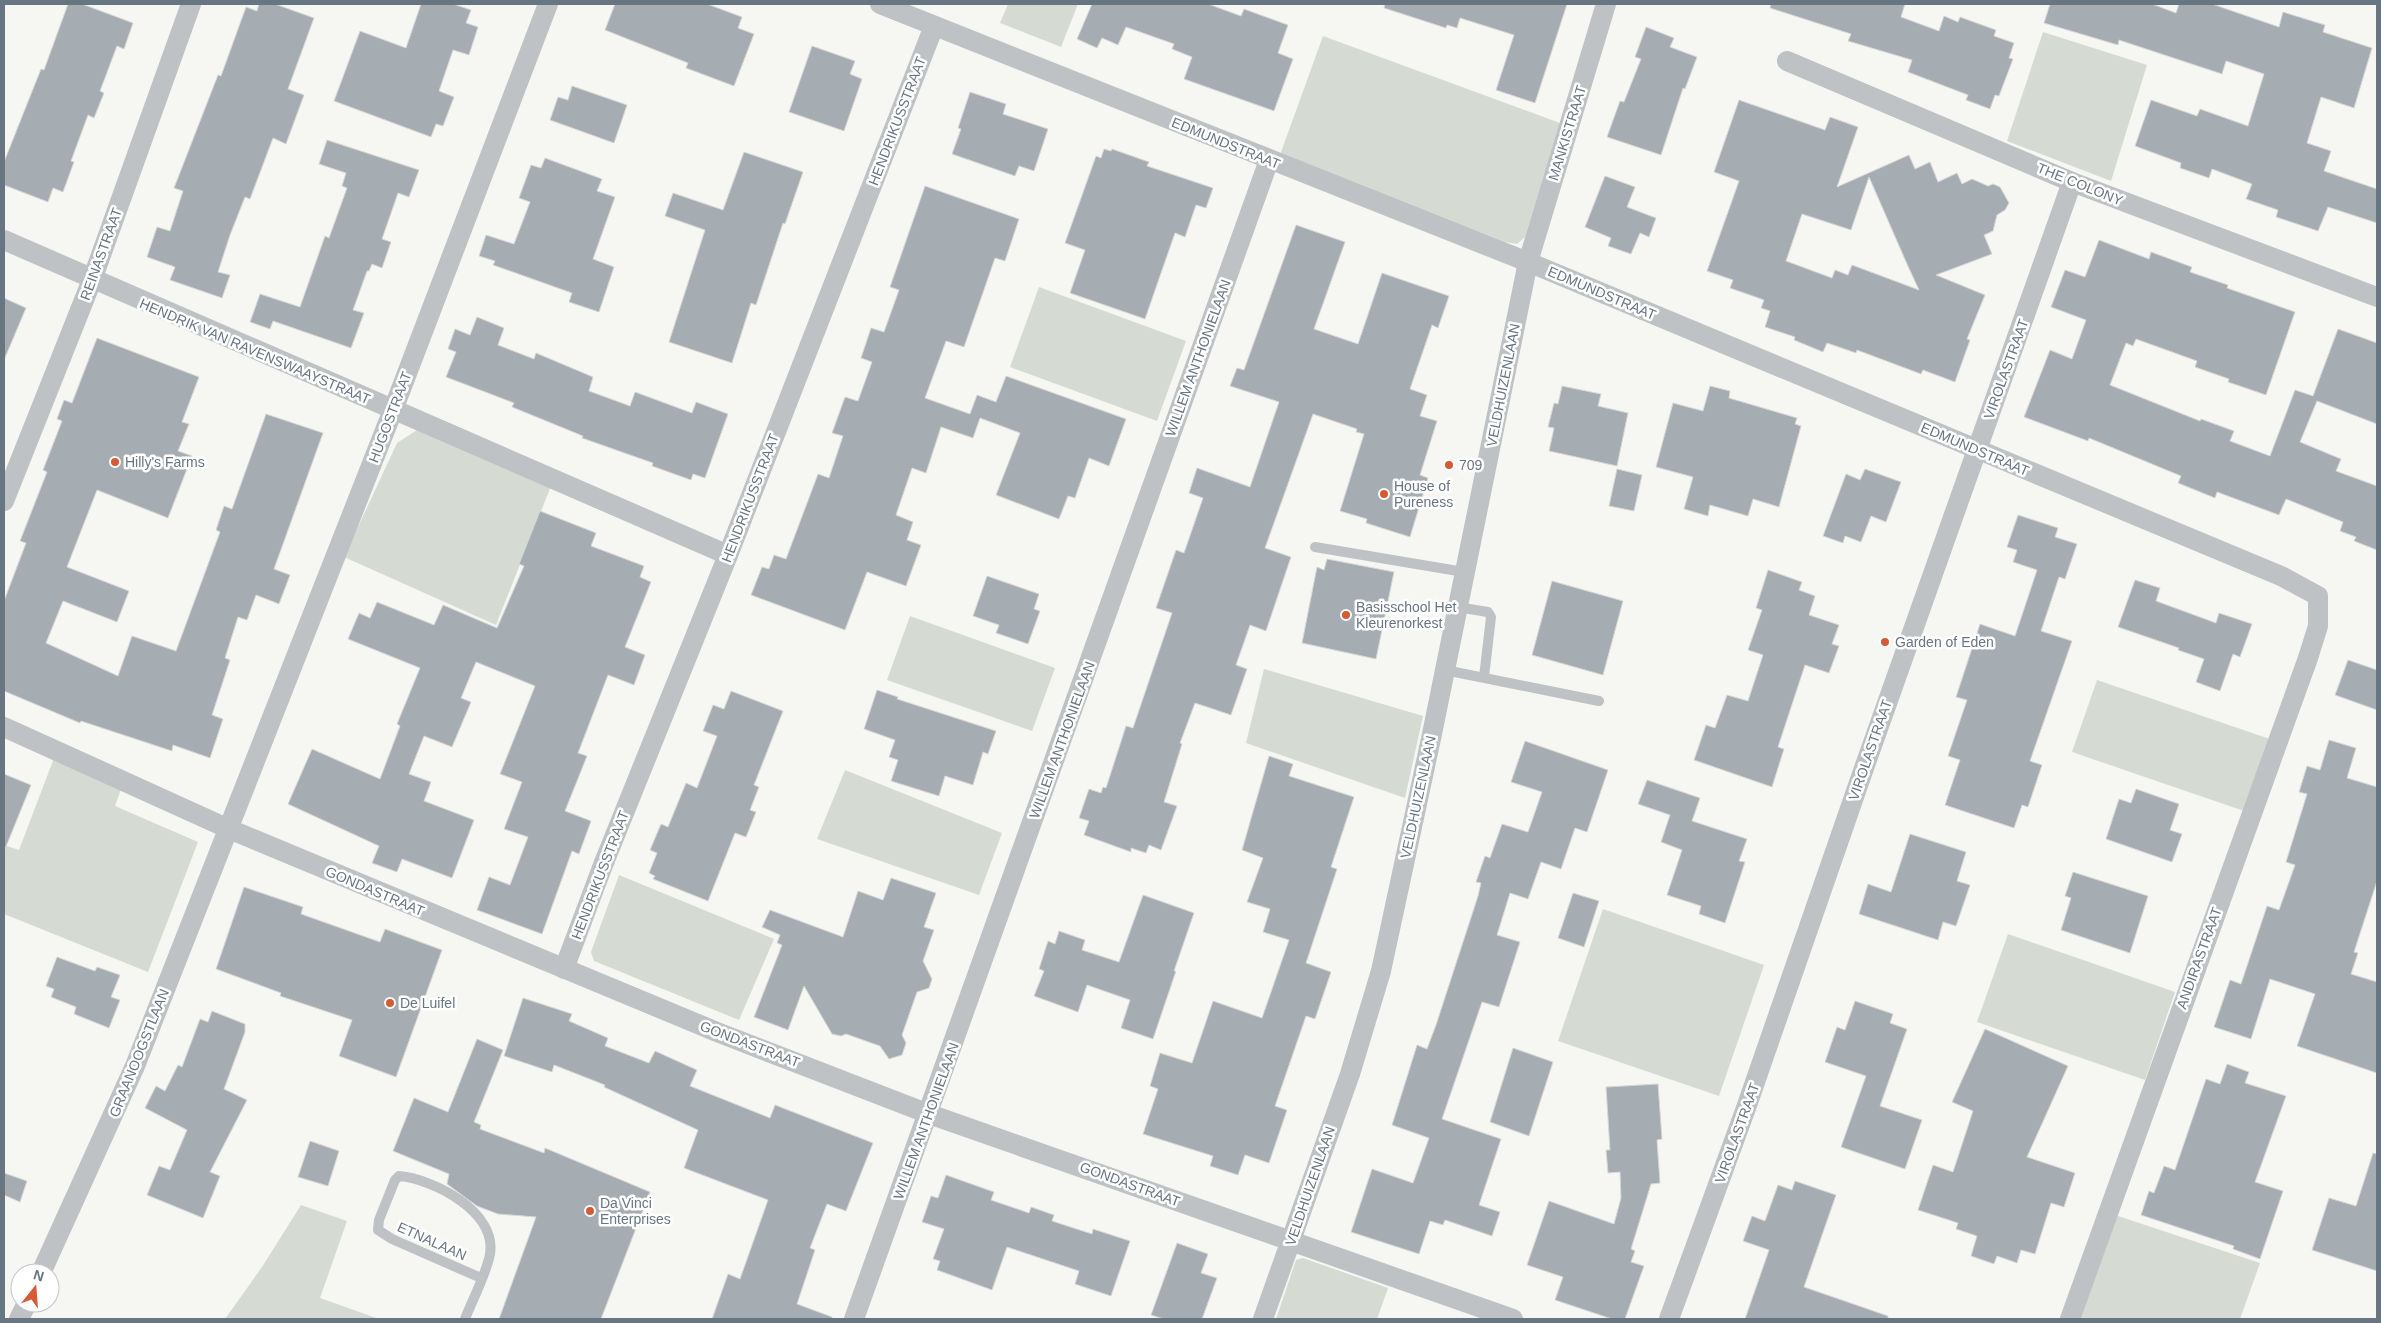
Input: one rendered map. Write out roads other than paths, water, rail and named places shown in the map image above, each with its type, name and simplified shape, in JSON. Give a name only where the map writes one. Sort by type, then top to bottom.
[{"type":"street","name":"REINASTRAAT","points":[[4,500],[92,280],[191,4]]},
{"type":"street","name":"HUGOSTRAAT","points":[[228,829],[548,4]]},
{"type":"street","name":"EDMUNDSTRAAT","points":[[880,4],[1528,262],[2281,576],[2318,596]]},
{"type":"street","name":"MANKISTRAAT","points":[[1528,262],[1606,4]]},
{"type":"street","name":"HENDRIKUSSTRAAT","points":[[564,970],[603,865],[728,555],[934,26]]},
{"type":"street","name":"THE COLONY","points":[[1787,61],[2072,182],[2377,296]]},
{"type":"street","name":"WILLEM ANTHONIELAAN","points":[[854,1319],[929,1114],[1269,160]]},
{"type":"street","name":"VIROLASTRAAT","points":[[1669,1319],[1746,1108],[1862,771],[2072,182]]},
{"type":"street","name":"HENDRIK VAN RAVENSWAAYSTRAAT","points":[[4,240],[92,280],[728,555]]},
{"type":"street","name":"VELDHUIZENLAAN","points":[[1263,1319],[1350,1074],[1381,972],[1528,262]]},
{"type":"street","name":"ANDIRASTRAAT","points":[[2070,1319],[2308,658],[2318,626],[2318,596]]},
{"type":"street","name":"GONDASTRAAT","points":[[4,727],[228,829],[717,1032],[929,1114],[1513,1319]]},
{"type":"street","name":"GRAANOOGSTLAAN","points":[[46,1263],[135,1066],[228,829]]},
{"type":"lane","points":[[1315,547],[1464,572]]},
{"type":"lane","points":[[1457,607],[1488,612],[1491,617],[1484,677]]},
{"type":"lane","points":[[1445,670],[1599,701]]},
{"type":"lane","name":"ETNALAAN","points":[[465,1319],[481,1278],[490,1254],[489,1237],[482,1219],[448,1192],[399,1176],[395,1180],[379,1220],[378,1230],[392,1239],[481,1278]]},
{"type":"place","name":"Hilly's Farms","points":[[115,462]]},
{"type":"place","name":"709","points":[[1449,465]]},
{"type":"place","name":"House of Pureness","points":[[1384,494]]},
{"type":"place","name":"Basisschool Het Kleurenorkest","points":[[1346,615]]},
{"type":"place","name":"Garden of Eden","points":[[1885,642]]},
{"type":"place","name":"De Luifel","points":[[390,1003]]},
{"type":"place","name":"Da Vinci Enterprises","points":[[590,1211]]}]
